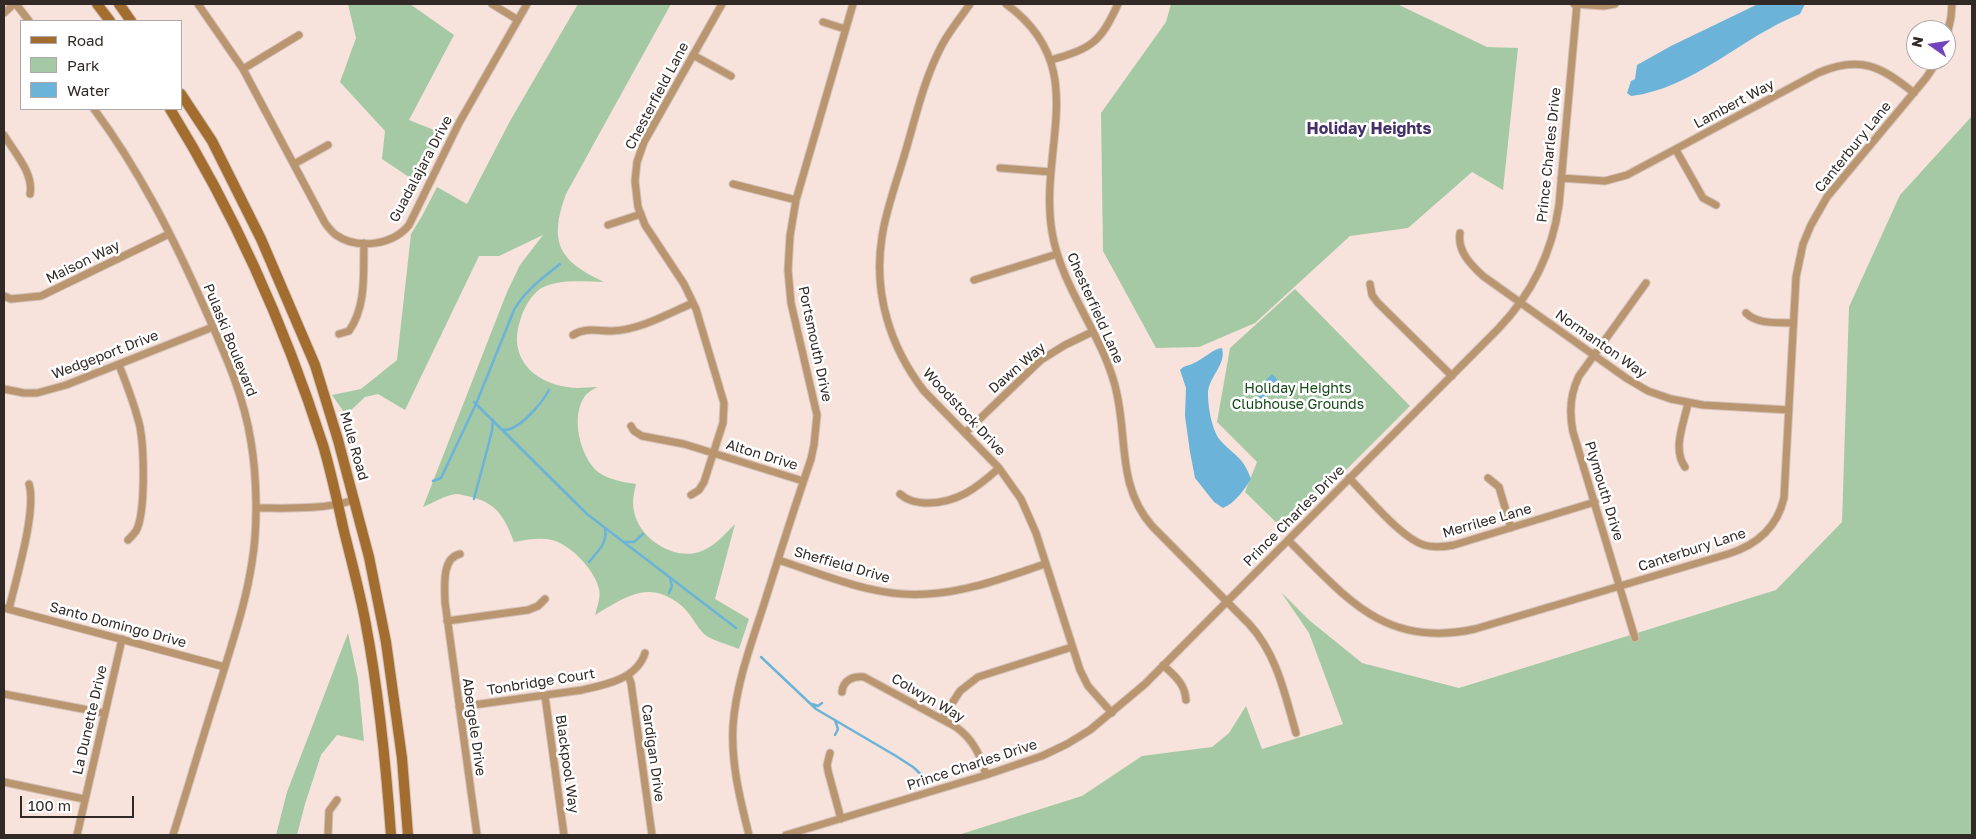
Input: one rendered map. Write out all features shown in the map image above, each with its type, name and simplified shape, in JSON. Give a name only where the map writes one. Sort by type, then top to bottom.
[{"type":"main road","points":[[97,4],[109,20]]},
{"type":"main road","points":[[119,4],[130,20]]},
{"type":"main road","name":"Mule Road","points":[[182,96],[212,141],[243,199],[315,365],[354,500],[368,557],[390,668],[402,758],[408,835]]},
{"type":"main road","points":[[171,110],[199,155],[227,210],[273,310],[323,446],[354,569],[370,649],[385,763],[391,835]]},
{"type":"street","points":[[4,12],[15,4],[28,20]]},
{"type":"street","name":"Guadalajara Drive","points":[[198,4],[243,69],[325,223],[335,234],[348,241],[364,243],[390,240],[402,233],[409,224],[459,124],[527,4]]},
{"type":"street","points":[[492,4],[518,20]]},
{"type":"street","name":"Chesterfield Lane","points":[[690,495],[701,486],[723,423],[725,408],[693,303],[684,284],[648,230],[641,214],[635,181],[639,153],[722,4]]},
{"type":"street","name":"Portsmouth Drive","points":[[749,835],[736,780],[733,726],[742,674],[814,445],[817,415],[812,388],[796,329],[789,287],[788,253],[792,219],[853,4]]},
{"type":"street","name":"Woodstock Drive","points":[[970,4],[943,44],[924,88],[885,222],[879,267],[883,308],[900,355],[924,391],[1000,468],[1026,508],[1084,678],[1112,713]]},
{"type":"street","name":"Chesterfield Lane","points":[[1006,4],[1033,27],[1043,42],[1051,60],[1057,96],[1050,214],[1057,254],[1114,383],[1119,406],[1128,480],[1135,501],[1141,513],[1152,526],[1254,629],[1270,653],[1296,733]]},
{"type":"street","points":[[1051,60],[1091,46],[1101,35],[1118,4]]},
{"type":"street","points":[[1576,4],[1604,6],[1615,4]]},
{"type":"street","name":"Prince Charles Drive","points":[[786,835],[986,776],[1027,762],[1067,744],[1090,730],[1112,713],[1164,665],[1504,324],[1521,303],[1536,279],[1547,252],[1557,213],[1576,4]]},
{"type":"street","points":[[1950,20],[1952,4]]},
{"type":"street","points":[[823,22],[846,29]]},
{"type":"street","points":[[243,69],[299,36]]},
{"type":"street","points":[[693,55],[731,76]]},
{"type":"street","name":"Lambert Way","points":[[1561,178],[1598,181],[1613,180],[1634,172],[1818,73],[1839,65],[1857,64],[1879,69],[1891,75],[1914,93]]},
{"type":"street","name":"Canterbury Lane","points":[[1288,540],[1362,610],[1388,624],[1424,633],[1444,634],[1475,629],[1620,586],[1737,551],[1757,541],[1769,530],[1779,516],[1784,498],[1796,277],[1800,254],[1816,215],[1835,186],[1914,93],[1931,70]]},
{"type":"street","name":"Pulaski Boulevard","points":[[95,110],[120,144],[138,173],[169,234],[213,327],[235,379],[252,442],[256,508],[252,561],[242,610],[173,835]]},
{"type":"street","points":[[4,135],[28,174],[31,187],[30,194]]},
{"type":"street","points":[[294,164],[328,145]]},
{"type":"street","points":[[1676,150],[1702,198],[1716,205]]},
{"type":"street","points":[[1000,168],[1051,172]]},
{"type":"street","points":[[733,184],[796,200]]},
{"type":"street","points":[[608,225],[641,214]]},
{"type":"street","name":"Normanton Way","points":[[1460,233],[1460,243],[1469,262],[1483,276],[1641,388],[1688,403],[1714,407],[1789,410]]},
{"type":"street","name":"Maison Way","points":[[4,296],[11,299],[41,296],[169,234]]},
{"type":"street","points":[[339,334],[349,331],[360,310],[364,243]]},
{"type":"street","points":[[974,280],[1057,254]]},
{"type":"street","name":"Plymouth Drive","points":[[1635,638],[1573,432],[1570,416],[1575,384],[1646,283]]},
{"type":"street","points":[[1370,284],[1372,295],[1378,303],[1452,376]]},
{"type":"street","points":[[573,335],[584,330],[614,330],[636,326],[693,303]]},
{"type":"street","points":[[1746,313],[1761,322],[1793,323]]},
{"type":"street","name":"Wedgeport Drive","points":[[4,389],[24,393],[37,393],[66,385],[213,327]]},
{"type":"street","name":"Dawn Way","points":[[966,432],[1041,360],[1065,345],[1092,332]]},
{"type":"street","points":[[119,365],[138,419],[143,452],[144,478],[139,520],[136,530],[128,540]]},
{"type":"street","points":[[1685,466],[1680,458],[1679,448],[1688,403]]},
{"type":"street","name":"Alton Drive","points":[[631,426],[634,431],[642,436],[678,442],[803,481]]},
{"type":"street","points":[[900,494],[905,499],[915,502],[937,503],[949,500],[970,492],[1000,468]]},
{"type":"street","name":"Merrilee Lane","points":[[1349,478],[1412,539],[1423,545],[1436,547],[1448,546],[1595,502]]},
{"type":"street","points":[[1488,478],[1498,487],[1511,528]]},
{"type":"street","points":[[6,608],[30,514],[32,493],[29,484]]},
{"type":"street","points":[[256,508],[320,507],[338,505],[354,500]]},
{"type":"street","name":"Abergele Drive","points":[[460,554],[449,561],[445,591],[477,835]]},
{"type":"street","name":"Sheffield Drive","points":[[778,560],[872,589],[889,593],[925,595],[970,588],[1045,564]]},
{"type":"street","points":[[448,621],[528,610],[538,606],[545,599]]},
{"type":"street","name":"Santo Domingo Drive","points":[[6,608],[225,667]]},
{"type":"street","name":"La Dunette Drive","points":[[76,835],[122,639]]},
{"type":"street","points":[[942,719],[960,691],[978,677],[1072,647]]},
{"type":"street","points":[[628,675],[640,663],[645,653]]},
{"type":"street","points":[[1164,665],[1181,682],[1186,692],[1186,700]]},
{"type":"street","name":"Tonbridge Court","points":[[459,707],[590,688],[628,675]]},
{"type":"street","name":"Cardigan Drive","points":[[628,675],[631,683],[652,835]]},
{"type":"street","name":"Colwyn Way","points":[[842,692],[847,681],[858,676],[864,677],[942,719],[962,731],[972,741],[980,754],[986,776]]},
{"type":"street","points":[[4,694],[104,713]]},
{"type":"street","name":"Blackpool Way","points":[[545,696],[564,835]]},
{"type":"street","points":[[830,753],[827,765],[828,771],[842,819]]},
{"type":"street","points":[[4,782],[84,799]]},
{"type":"street","points":[[328,835],[329,811],[337,800]]},
{"type":"green space","points":[[348,4],[410,4],[454,35],[409,120],[444,134],[418,183],[382,159],[385,131],[340,82],[356,38]]},
{"type":"green space","points":[[578,4],[671,4],[566,194],[561,211],[558,238],[567,258],[604,282],[563,282],[540,289],[530,299],[523,312],[517,334],[517,345],[520,356],[526,365],[543,380],[571,388],[598,387],[586,395],[578,414],[579,436],[582,447],[586,457],[602,475],[636,484],[633,501],[634,511],[643,531],[651,539],[670,551],[692,554],[712,546],[735,524],[715,599],[749,619],[739,649],[707,636],[682,606],[659,593],[638,593],[617,602],[595,615],[599,599],[599,589],[597,582],[581,559],[559,542],[552,540],[537,539],[514,542],[499,513],[487,503],[456,494],[443,497],[423,507],[507,292],[520,265],[543,235],[499,256],[479,256],[405,410],[378,394],[365,397],[346,415],[332,395],[361,389],[397,360],[411,234],[437,187],[467,204],[510,121]]},
{"type":"green space","points":[[1171,4],[1397,4],[1487,47],[1518,48],[1503,190],[1472,172],[1408,228],[1350,236],[1255,323],[1199,347],[1156,348],[1103,251],[1101,113],[1166,22]]},
{"type":"green space","points":[[1972,116],[1972,835],[958,835],[1082,796],[1142,756],[1212,747],[1229,733],[1246,706],[1262,749],[1343,724],[1309,633],[1281,592],[1309,620],[1362,663],[1459,688],[1776,590],[1842,522],[1849,307],[1900,195]]},
{"type":"green space","name":"Holiday Heights Clubhouse Grounds","points":[[1295,289],[1410,406],[1285,531],[1245,492],[1257,462],[1217,422],[1230,348]]},
{"type":"green space","points":[[348,633],[358,679],[364,741],[337,735],[321,755],[297,835],[276,835],[287,792]]},
{"type":"water","points":[[1758,4],[1805,4],[1800,14],[1758,35],[1697,73],[1654,91],[1631,96],[1627,93],[1631,81],[1635,79],[1637,65],[1671,46]]},
{"type":"water","points":[[1222,348],[1222,360],[1210,383],[1209,389],[1208,400],[1211,419],[1217,436],[1245,465],[1251,479],[1235,500],[1223,508],[1214,502],[1195,478],[1185,416],[1186,388],[1180,370]]},
{"type":"water","points":[[1272,374],[1280,382],[1263,401],[1253,391]]},
{"type":"waterway","points":[[433,481],[441,478],[476,404],[518,303],[529,290],[560,264]]},
{"type":"waterway","points":[[503,430],[516,426],[523,421],[536,409],[549,390]]},
{"type":"waterway","points":[[474,402],[587,514],[736,628]]},
{"type":"waterway","points":[[474,499],[492,431],[493,420]]},
{"type":"waterway","points":[[589,562],[605,539],[605,529]]},
{"type":"waterway","points":[[625,542],[634,542],[643,534]]},
{"type":"waterway","points":[[669,593],[672,586],[670,578]]},
{"type":"waterway","points":[[761,657],[816,709],[896,756],[913,767],[925,778]]},
{"type":"waterway","points":[[812,704],[818,706],[822,703]]},
{"type":"waterway","points":[[835,720],[838,729],[835,735]]},
{"type":"district","name":"Holiday Heights","points":[[1369,129]]}]
